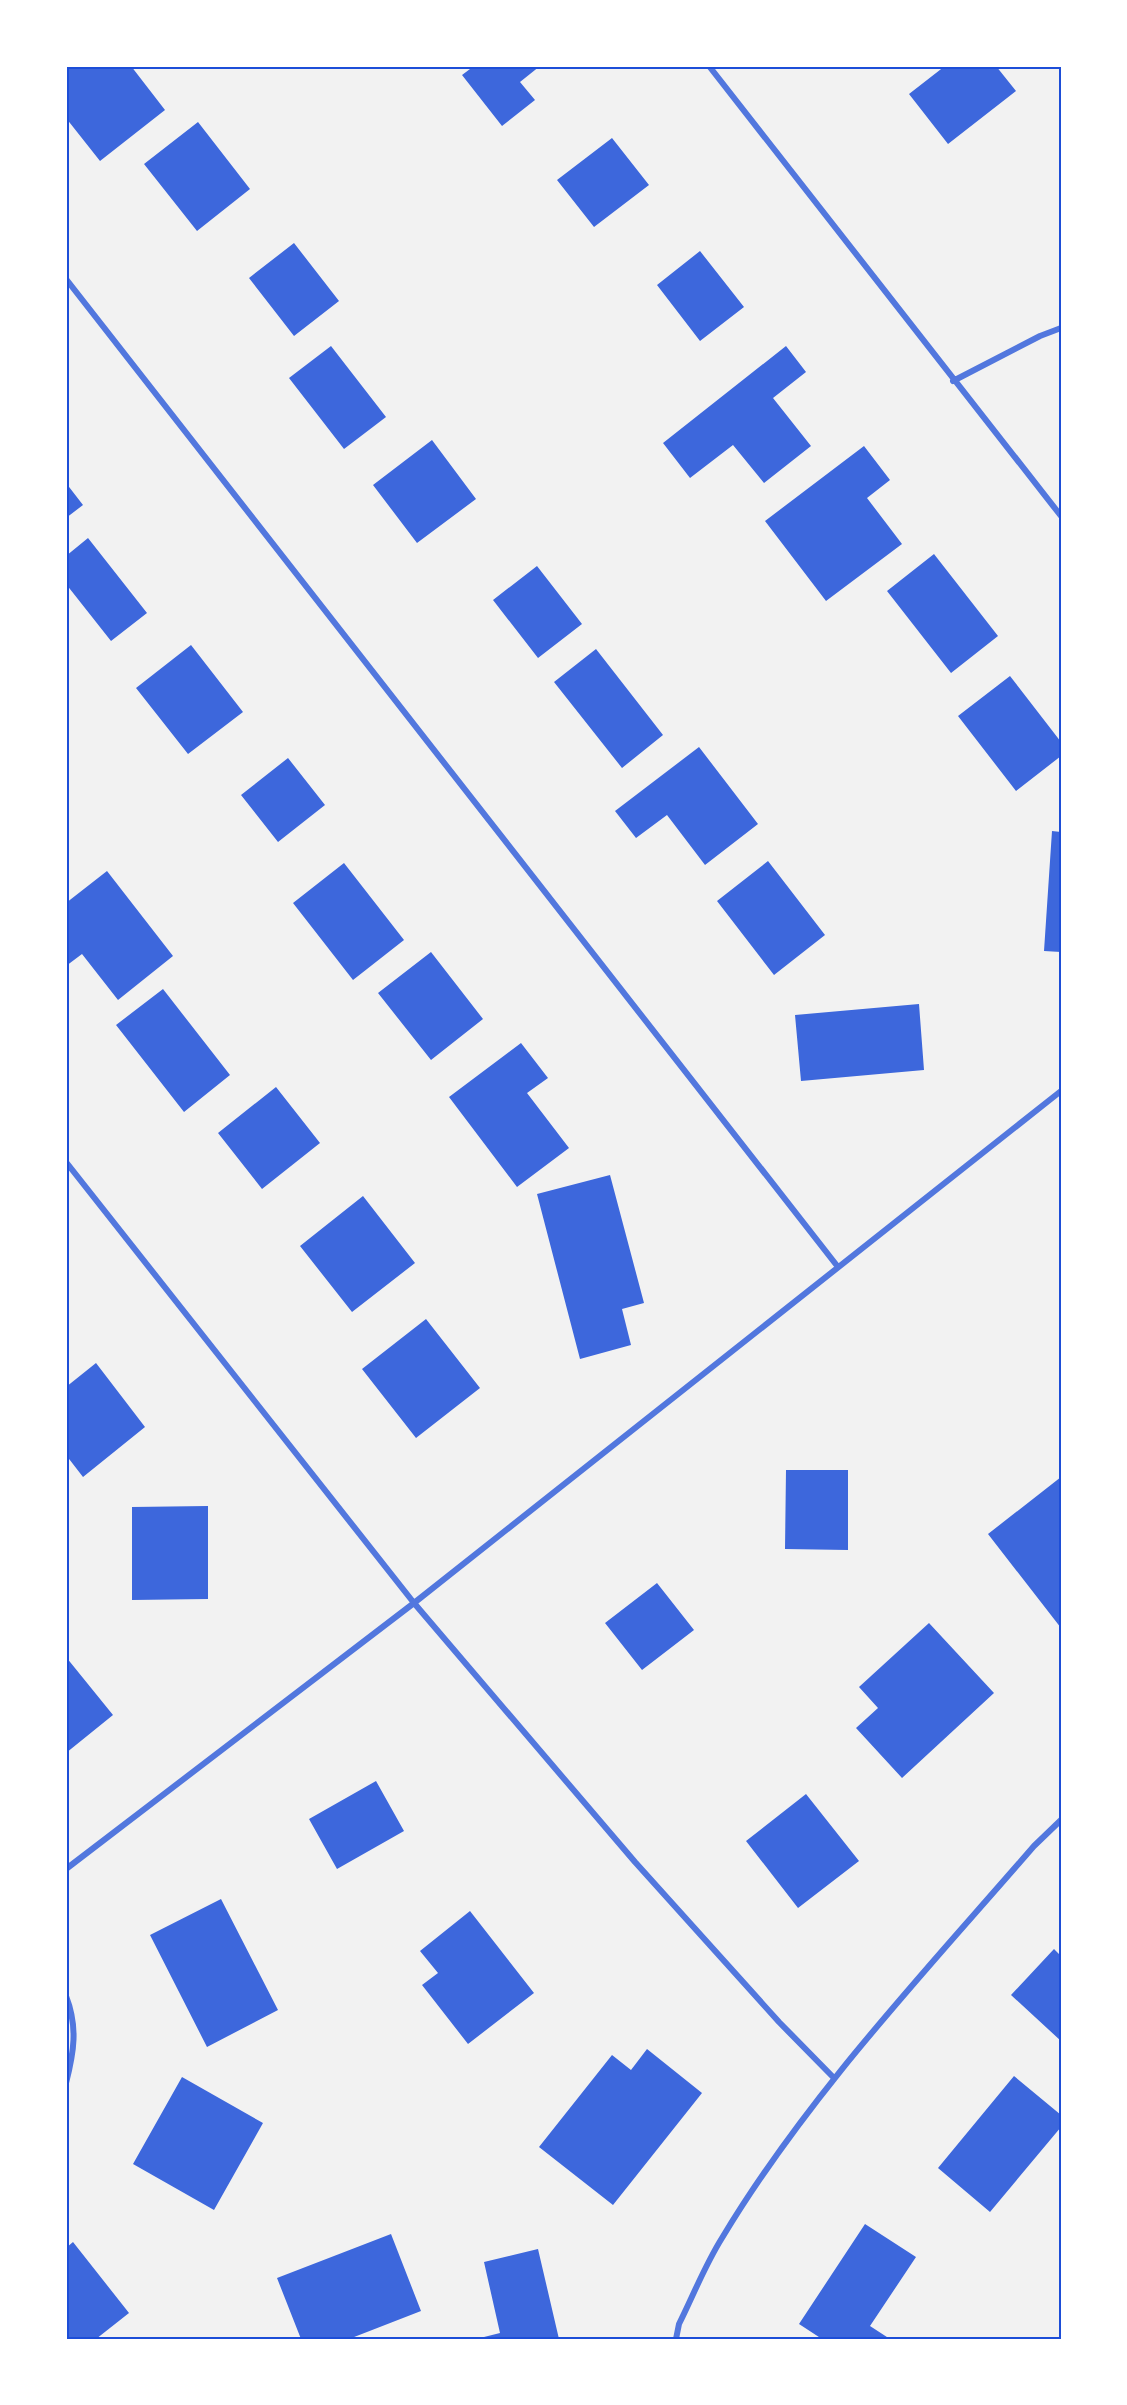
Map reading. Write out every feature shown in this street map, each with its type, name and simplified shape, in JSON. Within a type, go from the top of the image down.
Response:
[{"type":"street","points":[[709,66],[953,381],[1061,516]]},
{"type":"street","points":[[66,279],[838,1267]]},
{"type":"street","points":[[953,381],[1040,336],[1061,328]]},
{"type":"street","points":[[66,1869],[414,1603],[1061,1091]]},
{"type":"street","points":[[66,1162],[414,1603],[635,1862],[778,2022],[834,2078]]},
{"type":"street","points":[[676,2339],[679,2324],[720,2241],[768,2165],[834,2078],[1034,1846],[1061,1820]]},
{"type":"street","points":[[66,1996],[72,2011],[74,2051],[66,2083]]},
{"type":"building","points":[[66,66],[131,66],[165,110],[100,161],[66,118]]},
{"type":"building","points":[[474,66],[540,66],[520,82],[535,100],[502,126],[462,75]]},
{"type":"building","points":[[945,66],[996,66],[1016,91],[948,144],[909,94]]},
{"type":"building","points":[[198,122],[250,189],[197,231],[144,164]]},
{"type":"building","points":[[612,138],[649,185],[594,227],[557,180]]},
{"type":"building","points":[[294,243],[339,301],[294,336],[249,278]]},
{"type":"building","points":[[700,251],[744,307],[700,341],[657,285]]},
{"type":"building","points":[[331,346],[386,417],[344,449],[289,378]]},
{"type":"building","points":[[786,346],[806,372],[773,398],[811,446],[764,483],[733,445],[690,478],[663,443]]},
{"type":"building","points":[[432,440],[476,499],[417,543],[373,485]]},
{"type":"building","points":[[864,446],[890,480],[867,498],[902,544],[826,601],[765,521]]},
{"type":"building","points":[[66,483],[83,505],[66,518]]},
{"type":"building","points":[[88,538],[147,613],[111,641],[66,584],[66,556]]},
{"type":"building","points":[[934,554],[998,636],[951,673],[887,591]]},
{"type":"building","points":[[537,566],[582,624],[538,658],[493,600]]},
{"type":"building","points":[[191,645],[243,712],[188,754],[136,688]]},
{"type":"building","points":[[596,649],[663,735],[622,768],[554,682]]},
{"type":"building","points":[[1010,676],[1061,742],[1061,756],[1016,791],[958,716]]},
{"type":"building","points":[[699,747],[758,824],[705,865],[667,815],[636,838],[615,811]]},
{"type":"building","points":[[288,758],[325,805],[278,842],[241,795]]},
{"type":"building","points":[[1052,831],[1061,832],[1061,952],[1044,951]]},
{"type":"building","points":[[768,861],[825,935],[774,975],[717,901]]},
{"type":"building","points":[[344,863],[404,940],[353,980],[293,903]]},
{"type":"building","points":[[107,871],[173,956],[118,1000],[82,954],[66,966],[66,903]]},
{"type":"building","points":[[431,952],[483,1019],[431,1060],[378,993]]},
{"type":"building","points":[[163,989],[230,1075],[184,1112],[116,1025]]},
{"type":"building","points":[[919,1004],[924,1070],[801,1081],[795,1015]]},
{"type":"building","points":[[521,1043],[548,1078],[527,1093],[569,1148],[517,1187],[449,1097]]},
{"type":"building","points":[[276,1087],[320,1143],[262,1189],[218,1133]]},
{"type":"building","points":[[610,1175],[644,1303],[622,1309],[631,1345],[580,1359],[537,1194]]},
{"type":"building","points":[[363,1196],[415,1263],[352,1312],[300,1246]]},
{"type":"building","points":[[426,1319],[480,1388],[416,1438],[362,1369]]},
{"type":"building","points":[[96,1363],[145,1427],[83,1477],[66,1455],[66,1387]]},
{"type":"building","points":[[786,1470],[848,1470],[848,1550],[785,1549]]},
{"type":"building","points":[[1061,1477],[1061,1628],[988,1534]]},
{"type":"building","points":[[208,1506],[208,1599],[132,1600],[132,1507]]},
{"type":"building","points":[[657,1583],[694,1630],[642,1670],[605,1623]]},
{"type":"building","points":[[929,1623],[994,1693],[902,1778],[856,1728],[878,1708],[859,1687]]},
{"type":"building","points":[[66,1657],[113,1715],[66,1753]]},
{"type":"building","points":[[376,1781],[404,1831],[337,1869],[309,1819]]},
{"type":"building","points":[[806,1794],[859,1861],[798,1908],[746,1841]]},
{"type":"building","points":[[221,1899],[278,2010],[207,2047],[150,1935]]},
{"type":"building","points":[[470,1911],[534,1993],[468,2044],[422,1985],[438,1973],[420,1951]]},
{"type":"building","points":[[1054,1949],[1061,1956],[1061,2041],[1011,1995]]},
{"type":"building","points":[[647,2049],[702,2093],[613,2205],[539,2147],[612,2055],[631,2070]]},
{"type":"building","points":[[1014,2076],[1061,2115],[1061,2127],[990,2212],[938,2168]]},
{"type":"building","points":[[182,2077],[263,2123],[214,2210],[133,2164]]},
{"type":"building","points":[[865,2224],[916,2257],[870,2326],[890,2339],[822,2339],[799,2324]]},
{"type":"building","points":[[391,2234],[421,2311],[349,2339],[301,2339],[277,2278]]},
{"type":"building","points":[[73,2242],[129,2313],[96,2339],[66,2339],[66,2248]]},
{"type":"building","points":[[538,2249],[559,2339],[476,2339],[500,2333],[484,2262]]}]
